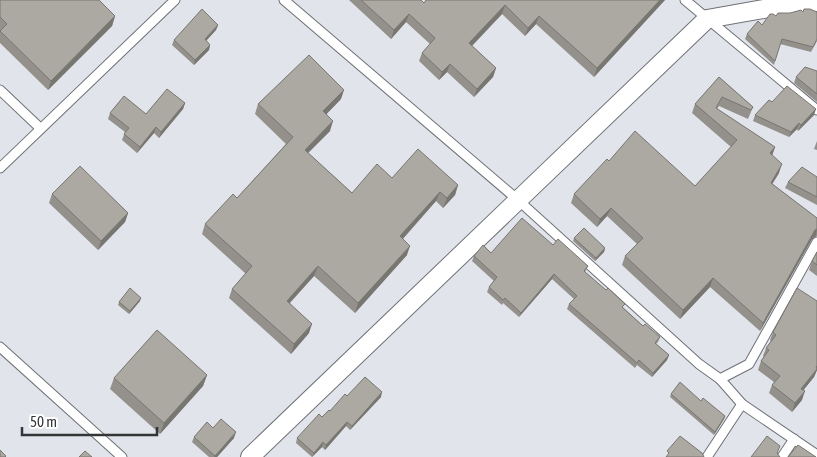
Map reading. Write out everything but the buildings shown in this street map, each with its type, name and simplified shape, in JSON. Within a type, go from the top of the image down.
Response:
[{"type":"street","points":[[250,457],[707,19],[817,2]]},
{"type":"lane","points":[[0,168],[175,0]]},
{"type":"lane","points":[[284,0],[518,200],[699,364],[720,379],[742,404],[817,455]]},
{"type":"lane","points":[[686,0],[817,110]]},
{"type":"lane","points":[[0,90],[40,128]]},
{"type":"lane","points":[[720,379],[749,364],[817,242]]},
{"type":"lane","points":[[0,347],[122,457]]},
{"type":"lane","points":[[707,457],[742,404]]},
{"type":"lane","points":[[782,457],[794,439]]}]
